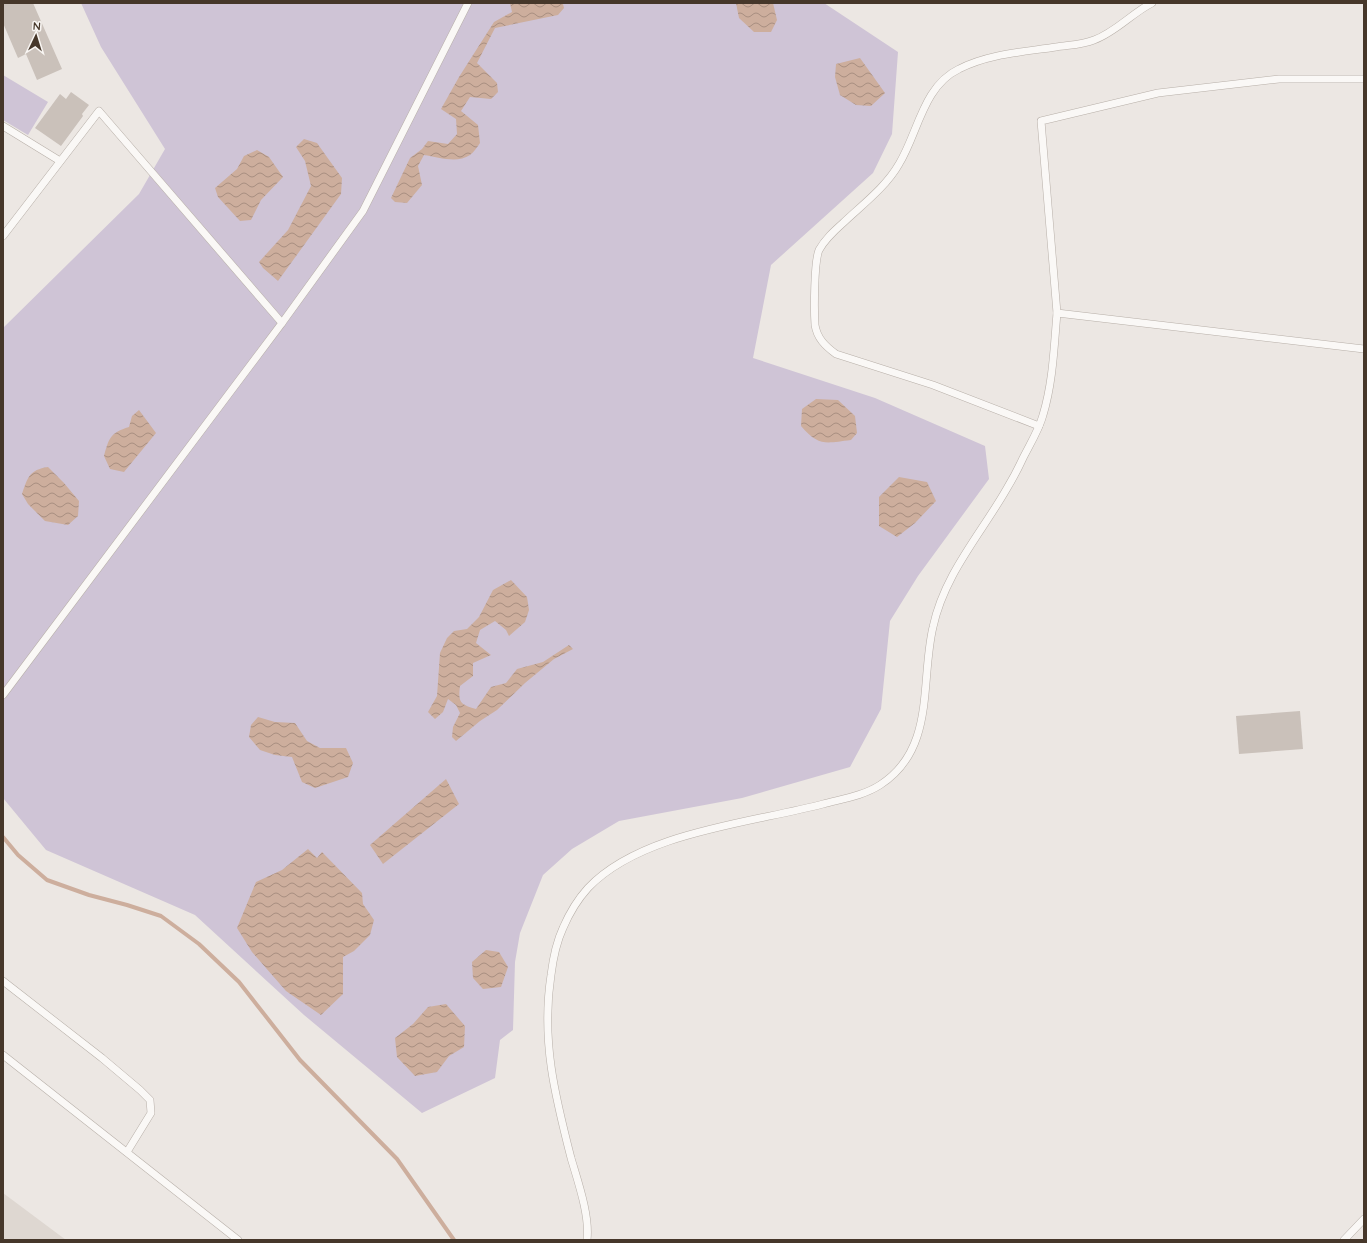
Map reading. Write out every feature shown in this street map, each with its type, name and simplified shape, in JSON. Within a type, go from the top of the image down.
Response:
[{"type":"lane","points":[[3,695],[282,323],[363,211],[468,3]]},
{"type":"lane","points":[[1038,426],[933,385],[836,354],[830,350],[816,333],[817,255],[827,238],[889,179],[903,158],[930,96],[946,77],[958,69],[991,58],[1017,52],[1082,44],[1094,40],[1108,34],[1141,8],[1152,3]]},
{"type":"lane","points":[[587,1240],[588,1230],[581,1194],[553,1086],[548,1033],[548,1000],[555,949],[562,929],[573,909],[588,888],[608,871],[628,858],[680,837],[866,792],[879,786],[904,764],[911,752],[918,734],[926,696],[929,644],[936,610],[951,577],[1007,490],[1043,415],[1050,380],[1058,314],[1041,121],[1158,93],[1279,79],[1364,79]]},
{"type":"lane","points":[[3,236],[99,111],[282,323]]},
{"type":"lane","points":[[3,126],[60,161]]},
{"type":"lane","points":[[1058,314],[1364,349]]},
{"type":"lane","points":[[3,981],[102,1058],[150,1100],[151,1113],[127,1152]]},
{"type":"lane","points":[[3,1055],[238,1240]]},
{"type":"lane","points":[[1344,1240],[1364,1219]]},
{"type":"shaded area","points":[[81,3],[824,3],[898,52],[892,134],[873,173],[771,265],[753,358],[875,398],[985,446],[989,479],[918,576],[890,621],[881,709],[850,767],[742,798],[619,821],[572,849],[543,875],[520,933],[515,962],[513,1030],[500,1040],[495,1078],[422,1113],[304,1015],[195,915],[46,850],[3,798],[3,328],[139,194],[165,149],[101,47]]},
{"type":"shaded area","points":[[3,75],[48,102],[28,135],[3,120]]},
{"type":"shaded area","points":[[3,1193],[66,1240],[3,1240]]},
{"type":"water","points":[[510,3],[561,3],[563,4],[564,8],[558,15],[495,28],[477,63],[497,83],[498,92],[491,99],[470,97],[461,111],[478,125],[480,143],[470,155],[465,158],[447,159],[424,155],[418,166],[422,185],[407,203],[395,202],[391,198],[410,158],[422,149],[428,141],[448,144],[457,134],[456,119],[441,109],[459,77],[494,22],[512,12]]},
{"type":"water","points":[[736,3],[773,3],[777,20],[771,32],[754,32],[739,18]]},
{"type":"water","points":[[860,58],[885,93],[871,106],[856,105],[840,95],[835,77],[836,64]]},
{"type":"water","points":[[304,139],[317,143],[342,178],[341,194],[278,281],[263,268],[259,262],[288,230],[311,186],[305,161],[296,147]]},
{"type":"water","points":[[257,150],[269,157],[283,177],[261,200],[251,220],[240,221],[218,197],[215,188],[237,169],[244,156]]},
{"type":"water","points":[[816,399],[838,400],[855,416],[857,433],[851,440],[823,442],[807,433],[801,426],[802,409]]},
{"type":"water","points":[[139,410],[156,433],[124,472],[110,469],[104,456],[109,440],[114,434],[129,427],[132,416]]},
{"type":"water","points":[[48,467],[79,501],[78,516],[68,525],[45,521],[28,504],[22,494],[30,475],[37,470]]},
{"type":"water","points":[[899,477],[927,482],[936,501],[915,523],[897,537],[879,526],[879,497]]},
{"type":"water","points":[[511,580],[527,597],[529,610],[525,622],[509,636],[506,630],[495,621],[480,630],[476,643],[491,655],[473,663],[473,676],[460,686],[459,696],[461,702],[466,706],[476,709],[491,687],[506,683],[517,669],[543,662],[569,645],[573,649],[554,659],[525,683],[497,710],[480,721],[456,741],[452,737],[453,727],[460,713],[456,705],[448,699],[443,712],[435,719],[428,712],[437,696],[440,653],[447,638],[454,631],[467,629],[479,617],[493,590]]},
{"type":"water","points":[[258,717],[275,722],[295,723],[307,741],[320,748],[346,748],[353,763],[348,777],[315,788],[302,782],[292,757],[275,755],[260,750],[249,737],[251,725]]},
{"type":"water","points":[[446,779],[459,804],[383,864],[370,845]]},
{"type":"water","points":[[308,849],[317,858],[322,852],[362,893],[363,904],[374,920],[370,935],[354,951],[343,957],[343,994],[321,1015],[286,991],[252,952],[237,928],[256,882],[282,870]]},
{"type":"water","points":[[486,950],[499,952],[508,967],[501,987],[483,989],[473,978],[472,962]]},
{"type":"water","points":[[446,1004],[465,1026],[464,1047],[449,1056],[437,1072],[415,1076],[397,1057],[395,1038],[413,1024],[428,1007]]},
{"type":"building","points":[[3,3],[33,3],[62,69],[37,80],[26,54],[18,58],[3,23]]},
{"type":"building","points":[[71,92],[89,105],[82,114],[83,116],[61,146],[35,128],[60,94],[66,99]]},
{"type":"building","points":[[1300,711],[1303,749],[1239,754],[1236,716]]},
{"type":"waterway","points":[[3,837],[18,855],[47,880],[89,895],[161,916],[199,944],[239,982],[300,1060],[397,1159],[454,1240]]}]
